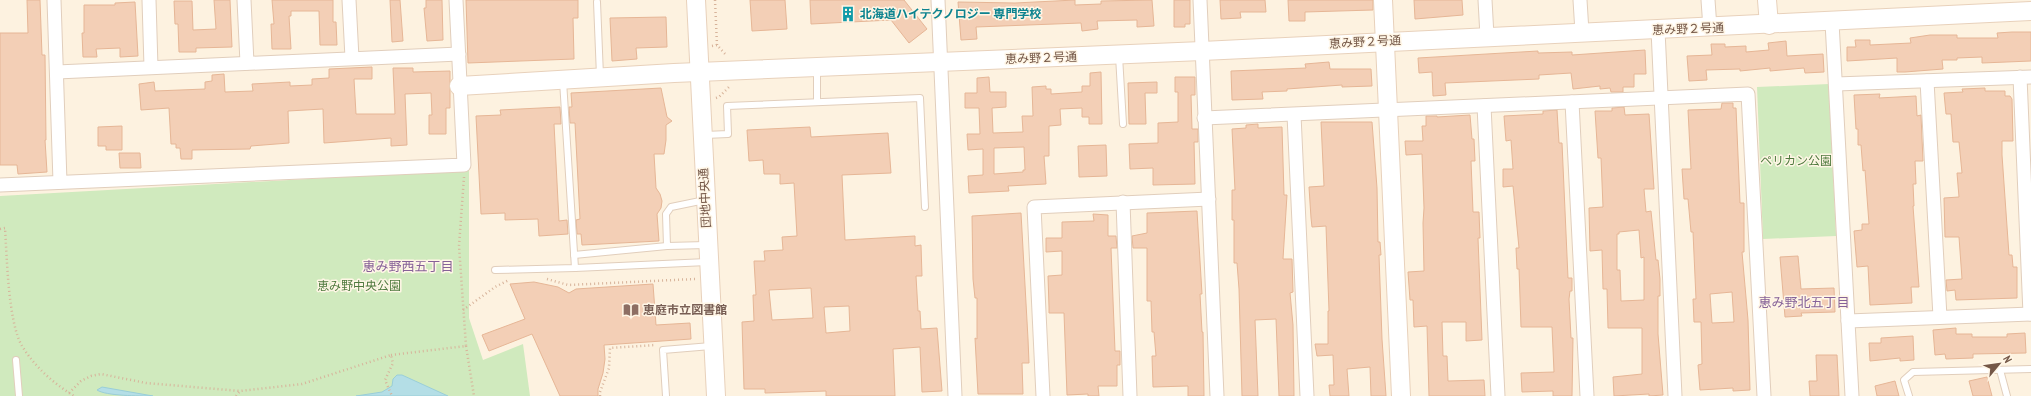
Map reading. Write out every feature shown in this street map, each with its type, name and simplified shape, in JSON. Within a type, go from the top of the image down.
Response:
[{"type":"street","points":[[54,0],[60,182]]},
{"type":"street","points":[[148,0],[151,67]]},
{"type":"street","points":[[244,0],[247,63]]},
{"type":"street","points":[[349,0],[352,58]]},
{"type":"street","points":[[0,185],[464,165],[456,0]]},
{"type":"street","name":"団地中央通","points":[[696,0],[698,73],[716,396]]},
{"type":"street","points":[[938,0],[955,396]]},
{"type":"street","points":[[1200,0],[1217,396]]},
{"type":"street","points":[[1383,0],[1401,396]]},
{"type":"street","points":[[1485,0],[1487,36]]},
{"type":"street","points":[[1580,0],[1582,32]]},
{"type":"street","points":[[1708,0],[1710,28]]},
{"type":"street","points":[[1767,0],[1768,25]]},
{"type":"street","name":"恵み野２号通","points":[[459,86],[600,77],[1202,51],[1487,36],[1710,28],[2031,11]]},
{"type":"street","points":[[1832,22],[1852,396]]},
{"type":"street","points":[[1658,30],[1675,396]]},
{"type":"street","points":[[57,72],[459,54]]},
{"type":"street","points":[[1836,84],[2025,77],[2030,314],[1848,321]]},
{"type":"street","points":[[1927,81],[1940,317]]},
{"type":"street","points":[[1204,118],[1572,102],[1661,96],[1748,94],[1764,396]]},
{"type":"street","points":[[1572,102],[1587,396]]},
{"type":"street","points":[[1484,106],[1498,396]]},
{"type":"street","points":[[1294,115],[1307,396]]},
{"type":"street","points":[[1043,396],[1034,207],[1209,199]]},
{"type":"street","points":[[1123,202],[1130,396]]},
{"type":"lane","points":[[597,2],[600,77]]},
{"type":"lane","points":[[1119,54],[1123,124]]},
{"type":"lane","points":[[816,68],[817,102]]},
{"type":"lane","points":[[563,79],[575,268]]},
{"type":"lane","points":[[702,135],[728,134],[727,106],[920,98],[924,207]]},
{"type":"lane","points":[[668,246],[666,214],[671,207],[705,200]]},
{"type":"lane","points":[[574,255],[668,246],[708,253]]},
{"type":"lane","points":[[495,270],[575,268],[708,253]]},
{"type":"lane","points":[[666,396],[663,350],[713,346]]},
{"type":"lane","points":[[16,360],[19,396]]},
{"type":"lane","points":[[1909,396],[1904,380],[1914,372],[2031,369]]},
{"type":"lane","points":[[2000,370],[2007,396]]},
{"type":"path","points":[[715,0],[717,45]]},
{"type":"path","points":[[464,165],[459,246],[466,346],[474,396]]},
{"type":"path","points":[[0,229],[5,228],[13,315],[22,345],[50,380],[74,396]]},
{"type":"path","points":[[543,278],[568,285],[696,280]]},
{"type":"path","points":[[463,310],[495,287],[514,279]]},
{"type":"path","points":[[600,396],[600,392],[609,368],[610,348],[662,344]]},
{"type":"path","points":[[69,393],[81,380],[101,374],[146,383],[240,391],[302,384],[391,355],[466,346]]},
{"type":"path","points":[[391,355],[393,363],[385,380],[392,396]]},
{"type":"path","points":[[236,396],[240,391]]},
{"type":"green space","name":"ペリカン公園","points":[[1829,84],[1836,236],[1763,239],[1757,87]]},
{"type":"green space","name":"恵み野中央公園","points":[[469,170],[469,318],[483,360],[523,344],[530,396],[0,396],[0,196]]},
{"type":"water","points":[[397,375],[402,375],[448,396],[356,396],[382,392],[392,386],[393,379]]},
{"type":"water","points":[[102,387],[153,396],[115,395],[97,390]]},
{"type":"building","points":[[27,0],[40,0],[42,55],[45,55],[45,140],[47,172],[18,174],[17,165],[0,165],[0,33],[28,33]]},
{"type":"building","points":[[214,0],[230,0],[232,47],[196,48],[196,52],[179,52],[178,24],[175,24],[174,1],[192,1],[193,30],[216,29]]},
{"type":"building","points":[[272,0],[333,0],[333,22],[336,22],[337,45],[320,45],[319,11],[291,11],[291,16],[289,16],[291,49],[272,49],[271,24],[274,24]]},
{"type":"building","points":[[390,0],[400,0],[403,41],[392,42]]},
{"type":"building","points":[[426,0],[442,0],[443,40],[427,41],[424,8],[426,8]]},
{"type":"building","points":[[466,0],[578,0],[578,18],[573,18],[574,59],[468,63]]},
{"type":"building","points":[[750,0],[785,0],[787,29],[752,31]]},
{"type":"building","points":[[810,0],[904,0],[927,29],[909,43],[891,20],[811,24]]},
{"type":"building","points":[[1075,0],[1075,5],[1101,4],[1101,1],[1152,0],[1154,26],[1137,27],[1137,20],[1097,21],[1098,29],[1082,31],[1081,23],[976,27],[977,39],[961,40],[958,2],[1015,3]]},
{"type":"building","points":[[1174,0],[1190,0],[1190,24],[1185,24],[1185,27],[1174,27]]},
{"type":"building","points":[[1220,0],[1265,0],[1266,12],[1240,12],[1241,18],[1221,19]]},
{"type":"building","points":[[1288,0],[1373,0],[1373,10],[1305,12],[1305,21],[1289,21]]},
{"type":"building","points":[[1414,0],[1462,0],[1463,15],[1415,19]]},
{"type":"building","points":[[135,2],[138,56],[120,57],[120,48],[96,49],[97,57],[83,57],[82,33],[84,33],[84,5],[115,5],[115,3]]},
{"type":"building","points":[[666,17],[667,47],[636,48],[637,59],[612,61],[610,18]]},
{"type":"building","points":[[2031,32],[2031,61],[1982,63],[1982,57],[1957,58],[1957,60],[1942,60],[1943,69],[1897,72],[1897,58],[1847,61],[1847,47],[1856,47],[1855,40],[1870,40],[1870,45],[1911,43],[1910,38],[1930,35],[1957,35],[1957,38],[1998,38],[1997,33]]},
{"type":"building","points":[[1786,41],[1787,56],[1823,54],[1824,72],[1805,73],[1804,68],[1770,71],[1770,68],[1740,71],[1740,69],[1706,70],[1707,80],[1689,81],[1687,56],[1712,55],[1711,44],[1725,44],[1725,47],[1746,46],[1746,52],[1769,50],[1768,43]]},
{"type":"building","points":[[1645,50],[1646,74],[1634,74],[1634,87],[1623,87],[1623,92],[1611,92],[1610,88],[1600,89],[1600,86],[1573,89],[1571,73],[1539,75],[1539,79],[1445,83],[1446,95],[1433,96],[1432,72],[1419,73],[1418,58],[1538,51],[1538,53],[1572,52],[1572,55]]},
{"type":"building","points":[[1329,62],[1330,69],[1371,69],[1372,86],[1342,87],[1342,85],[1287,89],[1287,91],[1262,92],[1263,99],[1232,100],[1231,71],[1306,68],[1305,64]]},
{"type":"building","points":[[372,67],[372,79],[354,79],[356,114],[395,114],[393,68],[413,68],[413,72],[450,71],[450,108],[446,108],[446,134],[429,134],[429,115],[432,115],[431,93],[405,94],[407,145],[391,146],[391,138],[324,143],[323,109],[288,111],[289,143],[251,146],[250,149],[192,150],[192,159],[181,159],[180,148],[176,148],[176,144],[171,144],[169,108],[141,110],[139,84],[154,82],[155,91],[205,89],[205,82],[212,81],[212,75],[224,74],[225,92],[253,91],[252,84],[290,82],[290,86],[312,85],[312,79],[329,78],[329,69]]},
{"type":"building","points":[[1101,72],[1102,124],[1089,124],[1089,117],[1082,117],[1082,108],[1060,109],[1061,125],[1049,126],[1049,156],[1044,156],[1046,184],[1008,186],[1009,191],[969,193],[968,176],[983,175],[983,149],[968,150],[967,134],[980,134],[979,108],[965,108],[965,93],[977,93],[977,78],[989,77],[990,92],[1006,92],[1006,107],[992,108],[993,133],[1023,132],[1022,116],[1033,116],[1032,87],[1046,86],[1046,89],[1051,89],[1051,94],[1082,92],[1082,86],[1090,86],[1090,73]],"holes":[[[1024,147],[1025,170],[1023,170],[1023,172],[994,174],[994,148]]]},
{"type":"building","points":[[1175,77],[1195,77],[1195,95],[1191,95],[1192,129],[1198,129],[1198,142],[1194,142],[1195,184],[1153,185],[1153,168],[1130,169],[1129,144],[1158,143],[1158,123],[1178,122],[1178,92],[1175,92]]},
{"type":"building","points":[[1157,82],[1157,93],[1145,93],[1146,124],[1129,124],[1128,83]]},
{"type":"building","points":[[661,88],[667,117],[672,121],[666,125],[664,154],[654,154],[656,188],[662,201],[661,208],[657,214],[659,241],[582,245],[581,234],[577,234],[576,220],[580,219],[575,123],[570,123],[569,107],[572,107],[571,93]]},
{"type":"building","points":[[1985,88],[1985,91],[2005,91],[2005,96],[2010,96],[2012,99],[2013,141],[2002,141],[2002,155],[2009,255],[2012,255],[2013,267],[2017,267],[2017,298],[1956,300],[1955,290],[1947,291],[1946,280],[1962,279],[1959,237],[1945,237],[1944,198],[1959,197],[1957,173],[1962,173],[1959,142],[1953,142],[1951,114],[1946,114],[1944,93],[1963,92],[1962,89]]},
{"type":"building","points":[[1880,94],[1879,98],[1916,96],[1917,116],[1921,115],[1923,161],[1915,161],[1916,184],[1913,184],[1913,206],[1919,287],[1911,287],[1912,303],[1870,305],[1868,266],[1857,267],[1854,231],[1862,230],[1862,224],[1869,224],[1865,170],[1863,171],[1861,145],[1858,145],[1858,129],[1856,129],[1854,95]]},
{"type":"building","points":[[1722,103],[1733,103],[1733,108],[1736,108],[1740,203],[1744,203],[1744,252],[1742,252],[1748,320],[1750,390],[1733,391],[1733,388],[1700,390],[1698,365],[1702,364],[1701,322],[1694,322],[1693,299],[1696,299],[1693,232],[1691,232],[1688,199],[1684,199],[1682,169],[1691,169],[1688,110],[1721,109]],"holes":[[[1732,292],[1734,322],[1712,323],[1710,294]]]},
{"type":"building","points":[[560,107],[561,124],[554,124],[559,221],[567,220],[568,234],[539,236],[538,219],[505,220],[505,213],[481,214],[476,116],[501,115],[500,110]]},
{"type":"building","points":[[1624,107],[1625,115],[1649,114],[1654,189],[1644,189],[1646,212],[1651,211],[1656,260],[1658,260],[1660,279],[1660,296],[1658,296],[1658,334],[1663,395],[1649,396],[1649,394],[1614,396],[1613,377],[1642,374],[1642,328],[1608,328],[1607,289],[1603,289],[1602,250],[1590,251],[1589,208],[1603,207],[1601,158],[1598,158],[1595,111],[1612,111],[1612,108]],"holes":[[[1639,230],[1641,258],[1644,257],[1644,300],[1621,301],[1620,270],[1617,270],[1617,234],[1619,234],[1619,232]]]},
{"type":"building","points":[[1557,110],[1559,143],[1562,143],[1568,278],[1572,278],[1572,291],[1570,291],[1569,299],[1571,338],[1573,338],[1572,396],[1553,396],[1553,391],[1522,392],[1521,373],[1554,372],[1552,327],[1521,327],[1519,269],[1517,269],[1516,248],[1519,248],[1513,186],[1503,187],[1503,169],[1513,169],[1511,140],[1506,141],[1504,116],[1543,114],[1543,111]]},
{"type":"building","points":[[1470,115],[1472,139],[1474,139],[1475,161],[1471,161],[1473,212],[1479,212],[1480,238],[1478,238],[1482,340],[1466,341],[1466,322],[1442,322],[1443,356],[1447,356],[1448,381],[1484,380],[1485,396],[1429,396],[1427,326],[1414,327],[1413,300],[1410,300],[1408,272],[1424,271],[1422,154],[1406,155],[1405,141],[1423,141],[1422,126],[1426,126],[1426,116],[1437,117]]},
{"type":"building","points":[[1321,122],[1372,122],[1377,188],[1378,242],[1380,242],[1381,255],[1379,255],[1386,396],[1371,396],[1370,367],[1347,369],[1349,396],[1330,396],[1329,385],[1334,385],[1333,355],[1317,356],[1315,344],[1328,344],[1329,311],[1326,226],[1312,227],[1309,187],[1324,186]]},
{"type":"building","points":[[1258,124],[1258,128],[1282,127],[1284,195],[1287,195],[1283,259],[1292,259],[1293,292],[1290,293],[1293,325],[1294,396],[1279,396],[1276,319],[1255,320],[1258,396],[1242,396],[1239,289],[1237,263],[1234,263],[1234,220],[1232,220],[1232,190],[1235,190],[1232,129],[1246,128],[1246,125]]},
{"type":"building","points":[[122,126],[122,150],[106,150],[106,146],[98,146],[98,127]]},
{"type":"building","points":[[810,127],[811,137],[888,133],[891,173],[842,175],[845,240],[915,236],[915,246],[921,245],[922,276],[916,276],[918,311],[920,311],[921,329],[937,328],[942,391],[922,392],[920,347],[893,349],[895,396],[826,396],[826,391],[765,393],[765,389],[744,389],[742,322],[754,321],[753,295],[756,295],[754,261],[765,261],[764,251],[783,250],[782,237],[797,236],[794,183],[780,184],[780,174],[764,174],[763,160],[749,161],[747,130]],"holes":[[[811,288],[813,318],[772,320],[769,290]],[[849,306],[850,331],[826,333],[824,307]]]},
{"type":"building","points":[[1106,145],[1107,176],[1079,177],[1078,146]]},
{"type":"building","points":[[119,153],[140,153],[141,168],[120,168]]},
{"type":"building","points":[[1197,211],[1202,294],[1200,294],[1203,332],[1204,396],[1188,396],[1188,386],[1153,387],[1152,356],[1156,356],[1154,332],[1152,332],[1151,301],[1147,301],[1147,248],[1133,248],[1132,236],[1147,233],[1147,213]]},
{"type":"building","points":[[1021,213],[1029,363],[1022,363],[1023,394],[978,394],[975,338],[977,339],[977,298],[975,298],[973,279],[972,216]]},
{"type":"building","points":[[1093,214],[1108,215],[1108,236],[1116,236],[1117,248],[1111,248],[1115,351],[1120,351],[1120,365],[1117,365],[1117,386],[1098,386],[1099,396],[1088,396],[1088,394],[1067,395],[1064,313],[1049,313],[1048,276],[1062,275],[1062,251],[1046,252],[1046,238],[1062,238],[1062,222],[1094,221]]},
{"type":"building","points":[[1798,256],[1801,289],[1834,288],[1835,312],[1801,313],[1802,316],[1785,317],[1780,257]]},
{"type":"building","points":[[534,282],[558,287],[569,293],[576,289],[653,284],[656,325],[690,323],[691,339],[604,345],[605,359],[603,373],[598,389],[598,396],[560,396],[532,334],[489,351],[482,335],[525,319],[510,284]]},
{"type":"building","points":[[1956,328],[1956,334],[1972,334],[1972,337],[2007,337],[2007,334],[2025,333],[2026,353],[1973,354],[1973,358],[1946,359],[1945,354],[1935,355],[1933,330]]},
{"type":"building","points":[[1913,336],[1914,360],[1900,361],[1900,358],[1870,361],[1869,343],[1881,343],[1881,338]]},
{"type":"building","points":[[1816,355],[1837,355],[1839,396],[1810,396],[1809,381],[1817,381]]},
{"type":"building","points":[[1987,377],[1992,396],[1973,396],[1969,381]]},
{"type":"building","points":[[1895,381],[1899,396],[1877,396],[1875,386]]},
{"type":"place","name":"北海道ハイテクノロジー 専門学校","points":[[848,14]]},
{"type":"place","name":"恵庭市立図書館","points":[[631,310]]},
{"type":"district","name":"恵み野西五丁目","points":[[408,266]]},
{"type":"district","name":"恵み野北五丁目","points":[[1804,302]]}]
